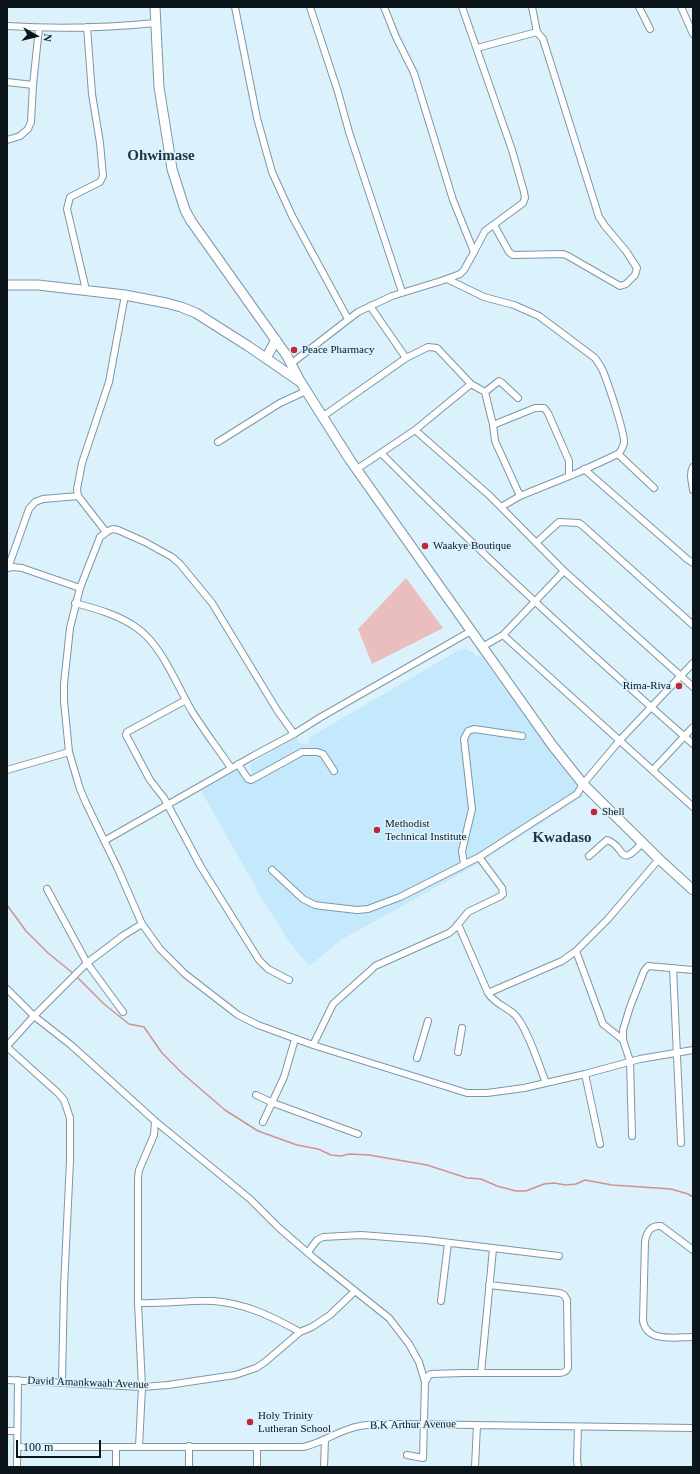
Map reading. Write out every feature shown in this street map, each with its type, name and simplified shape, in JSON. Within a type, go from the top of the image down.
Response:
[{"type":"street","points":[[155,7],[159,87],[172,169],[185,210],[191,221],[276,340],[292,364],[306,391],[357,469],[552,745],[583,784],[659,859],[693,890]]},
{"type":"street","points":[[235,7],[257,118],[272,172],[292,216],[348,319]]},
{"type":"street","points":[[310,7],[338,92],[349,132],[402,292]]},
{"type":"street","points":[[384,7],[414,73],[453,200],[474,252]]},
{"type":"street","points":[[292,364],[358,312],[402,292],[447,279],[462,272],[483,233],[523,203],[525,198],[524,192],[512,150],[462,7]]},
{"type":"street","points":[[494,225],[510,252],[513,254],[563,254],[620,286],[626,284],[635,275],[636,265],[601,220],[543,39],[537,32],[532,7]]},
{"type":"street","points":[[639,7],[650,29]]},
{"type":"street","points":[[681,7],[693,34]]},
{"type":"street","points":[[7,26],[39,28],[156,23]]},
{"type":"street","points":[[86,290],[67,208],[70,197],[100,182],[103,176],[100,143],[92,94],[87,27]]},
{"type":"street","points":[[7,140],[20,136],[28,129],[31,122],[39,28]]},
{"type":"street","points":[[476,48],[537,32]]},
{"type":"street","points":[[7,82],[33,85]]},
{"type":"street","points":[[447,279],[484,297],[514,305],[536,315],[595,358],[601,367],[610,389],[622,430],[624,442],[622,449],[618,454],[520,496],[501,506]]},
{"type":"street","points":[[7,285],[38,285],[86,290],[125,295],[166,303],[196,313],[300,381]]},
{"type":"street","points":[[106,532],[78,496],[77,489],[82,463],[108,382],[125,295]]},
{"type":"street","points":[[370,306],[406,358]]},
{"type":"street","points":[[266,358],[276,340]]},
{"type":"street","points":[[322,416],[406,358],[428,347],[438,348],[471,384],[485,392],[497,446],[520,496]]},
{"type":"street","points":[[485,392],[499,381],[502,382],[518,398]]},
{"type":"street","points":[[357,469],[415,430],[471,384]]},
{"type":"street","points":[[218,442],[280,403],[306,391]]},
{"type":"street","points":[[493,425],[535,408],[544,408],[548,413],[569,461],[569,476]]},
{"type":"street","points":[[415,430],[501,506],[564,571],[693,687]]},
{"type":"street","points":[[381,453],[442,514],[535,602],[693,744]]},
{"type":"street","points":[[618,454],[654,488]]},
{"type":"street","points":[[693,467],[691,480],[693,490]]},
{"type":"street","points":[[584,469],[693,563]]},
{"type":"street","points":[[78,496],[43,499],[35,502],[29,509],[8,568],[22,568],[80,588]]},
{"type":"street","points":[[536,543],[559,522],[563,521],[583,526],[693,625]]},
{"type":"street","points":[[294,734],[277,710],[212,603],[180,564],[172,557],[152,545],[118,530],[113,529],[100,537],[75,602],[70,628],[64,684],[64,701],[69,752],[80,789],[142,924],[160,949],[185,974],[228,1009],[248,1020],[295,1039],[467,1093],[487,1093],[546,1083],[630,1061],[678,1051],[693,1050]]},
{"type":"street","points":[[482,647],[503,635],[564,571]]},
{"type":"street","points":[[75,602],[118,617],[138,629],[148,638],[161,656],[193,714],[231,768]]},
{"type":"street","points":[[104,841],[238,764],[294,734],[471,631]]},
{"type":"street","points":[[503,635],[693,807]]},
{"type":"street","points":[[272,870],[303,899],[322,906],[364,910],[400,897],[479,857],[578,794],[583,784],[620,740],[693,663]]},
{"type":"street","points":[[186,700],[126,734],[150,780],[164,798],[201,867],[259,960],[268,970],[289,980]]},
{"type":"street","points":[[653,770],[693,727]]},
{"type":"street","points":[[464,864],[462,848],[472,809],[464,739],[468,731],[474,729],[522,736]]},
{"type":"street","points":[[7,770],[69,752]]},
{"type":"street","points":[[238,764],[248,779],[251,780],[302,752],[317,752],[323,754],[334,771]]},
{"type":"street","points":[[588,856],[607,840],[611,841],[623,855],[628,856],[632,854],[642,842]]},
{"type":"street","points":[[313,1045],[333,1004],[375,966],[449,933],[468,912],[503,894],[502,888],[479,857]]},
{"type":"street","points":[[488,993],[562,961],[576,951],[608,919],[659,859]]},
{"type":"street","points":[[47,889],[87,963],[123,1012]]},
{"type":"street","points":[[62,1382],[64,1287],[70,1182],[70,1118],[64,1100],[58,1093],[7,1047],[34,1016],[87,963],[118,939],[142,924]]},
{"type":"street","points":[[458,924],[488,993],[495,1002],[515,1015],[527,1035],[546,1083]]},
{"type":"street","points":[[576,951],[603,1024],[623,1040]]},
{"type":"street","points":[[632,1136],[630,1061],[623,1040],[624,1024],[645,968],[650,966],[693,970]]},
{"type":"street","points":[[673,968],[681,1142]]},
{"type":"street","points":[[7,989],[34,1016],[71,1045],[155,1121],[250,1199],[308,1252],[389,1318],[398,1328],[419,1362],[425,1382],[423,1458],[407,1455]]},
{"type":"street","points":[[417,1058],[428,1021]]},
{"type":"street","points":[[458,1052],[462,1028]]},
{"type":"street","points":[[262,1122],[273,1103],[285,1073],[295,1039]]},
{"type":"street","points":[[585,1074],[600,1144]]},
{"type":"street","points":[[256,1095],[273,1103],[358,1134]]},
{"type":"street","points":[[139,1447],[142,1387],[138,1303],[138,1178],[139,1170],[154,1135],[155,1121]]},
{"type":"street","points":[[693,1250],[661,1226],[653,1226],[647,1232],[645,1241],[642,1321],[644,1328],[648,1332],[659,1337],[693,1337]]},
{"type":"street","points":[[308,1252],[317,1240],[323,1237],[368,1235],[559,1256]]},
{"type":"street","points":[[441,1301],[448,1243]]},
{"type":"street","points":[[481,1373],[493,1249]]},
{"type":"street","points":[[425,1382],[429,1375],[432,1374],[559,1374],[565,1372],[568,1368],[567,1300],[564,1295],[560,1293],[489,1285]]},
{"type":"street","name":"David Amankwaah Avenue","points":[[7,1380],[142,1387],[226,1377],[245,1372],[265,1362],[300,1332],[312,1327],[330,1315],[355,1291]]},
{"type":"street","points":[[138,1303],[213,1302],[239,1305],[270,1315],[300,1332]]},
{"type":"street","points":[[17,1467],[16,1431],[18,1380]]},
{"type":"street","name":"B.K Arthur Avenue","points":[[17,1447],[303,1446],[311,1445],[349,1429],[363,1426],[424,1423],[693,1428]]},
{"type":"street","points":[[475,1467],[477,1425]]},
{"type":"street","points":[[578,1427],[578,1467]]},
{"type":"street","points":[[7,1431],[16,1431]]},
{"type":"street","points":[[324,1467],[325,1439]]},
{"type":"street","points":[[189,1446],[189,1467]]},
{"type":"street","points":[[116,1447],[116,1467]]},
{"type":"street","points":[[257,1447],[257,1467]]},
{"type":"shaded area","points":[[406,578],[443,628],[372,664],[358,629]]},
{"type":"shaded area","name":"Methodist Technical Institute","points":[[466,649],[476,656],[480,655],[584,796],[476,865],[341,940],[309,966],[290,943],[264,902],[201,791],[239,769],[247,776],[251,773],[250,764],[296,737],[300,743],[305,745],[309,743],[310,737],[459,650]]},
{"type":"waterway","points":[[7,905],[26,931],[48,953],[74,974]]},
{"type":"waterway","points":[[77,977],[104,1004],[129,1024],[144,1027],[162,1053],[182,1073],[225,1110],[258,1131],[297,1145],[318,1149],[331,1155],[369,1155],[427,1165],[467,1178],[481,1179],[497,1186],[516,1191],[526,1191],[544,1184],[576,1184],[585,1180],[612,1185],[671,1189],[693,1197]]},
{"type":"place","name":"Peace Pharmacy","points":[[294,350]]},
{"type":"place","name":"Waakye Boutique","points":[[425,546]]},
{"type":"place","name":"Rima-Riva","points":[[679,686]]},
{"type":"place","name":"Shell","points":[[594,812]]},
{"type":"place","name":"Methodist Technical Institute","points":[[377,830]]},
{"type":"place","name":"Holy Trinity Lutheran School","points":[[250,1422]]},
{"type":"district","name":"Ohwimase","points":[[161,156]]},
{"type":"district","name":"Kwadaso","points":[[562,838]]}]
